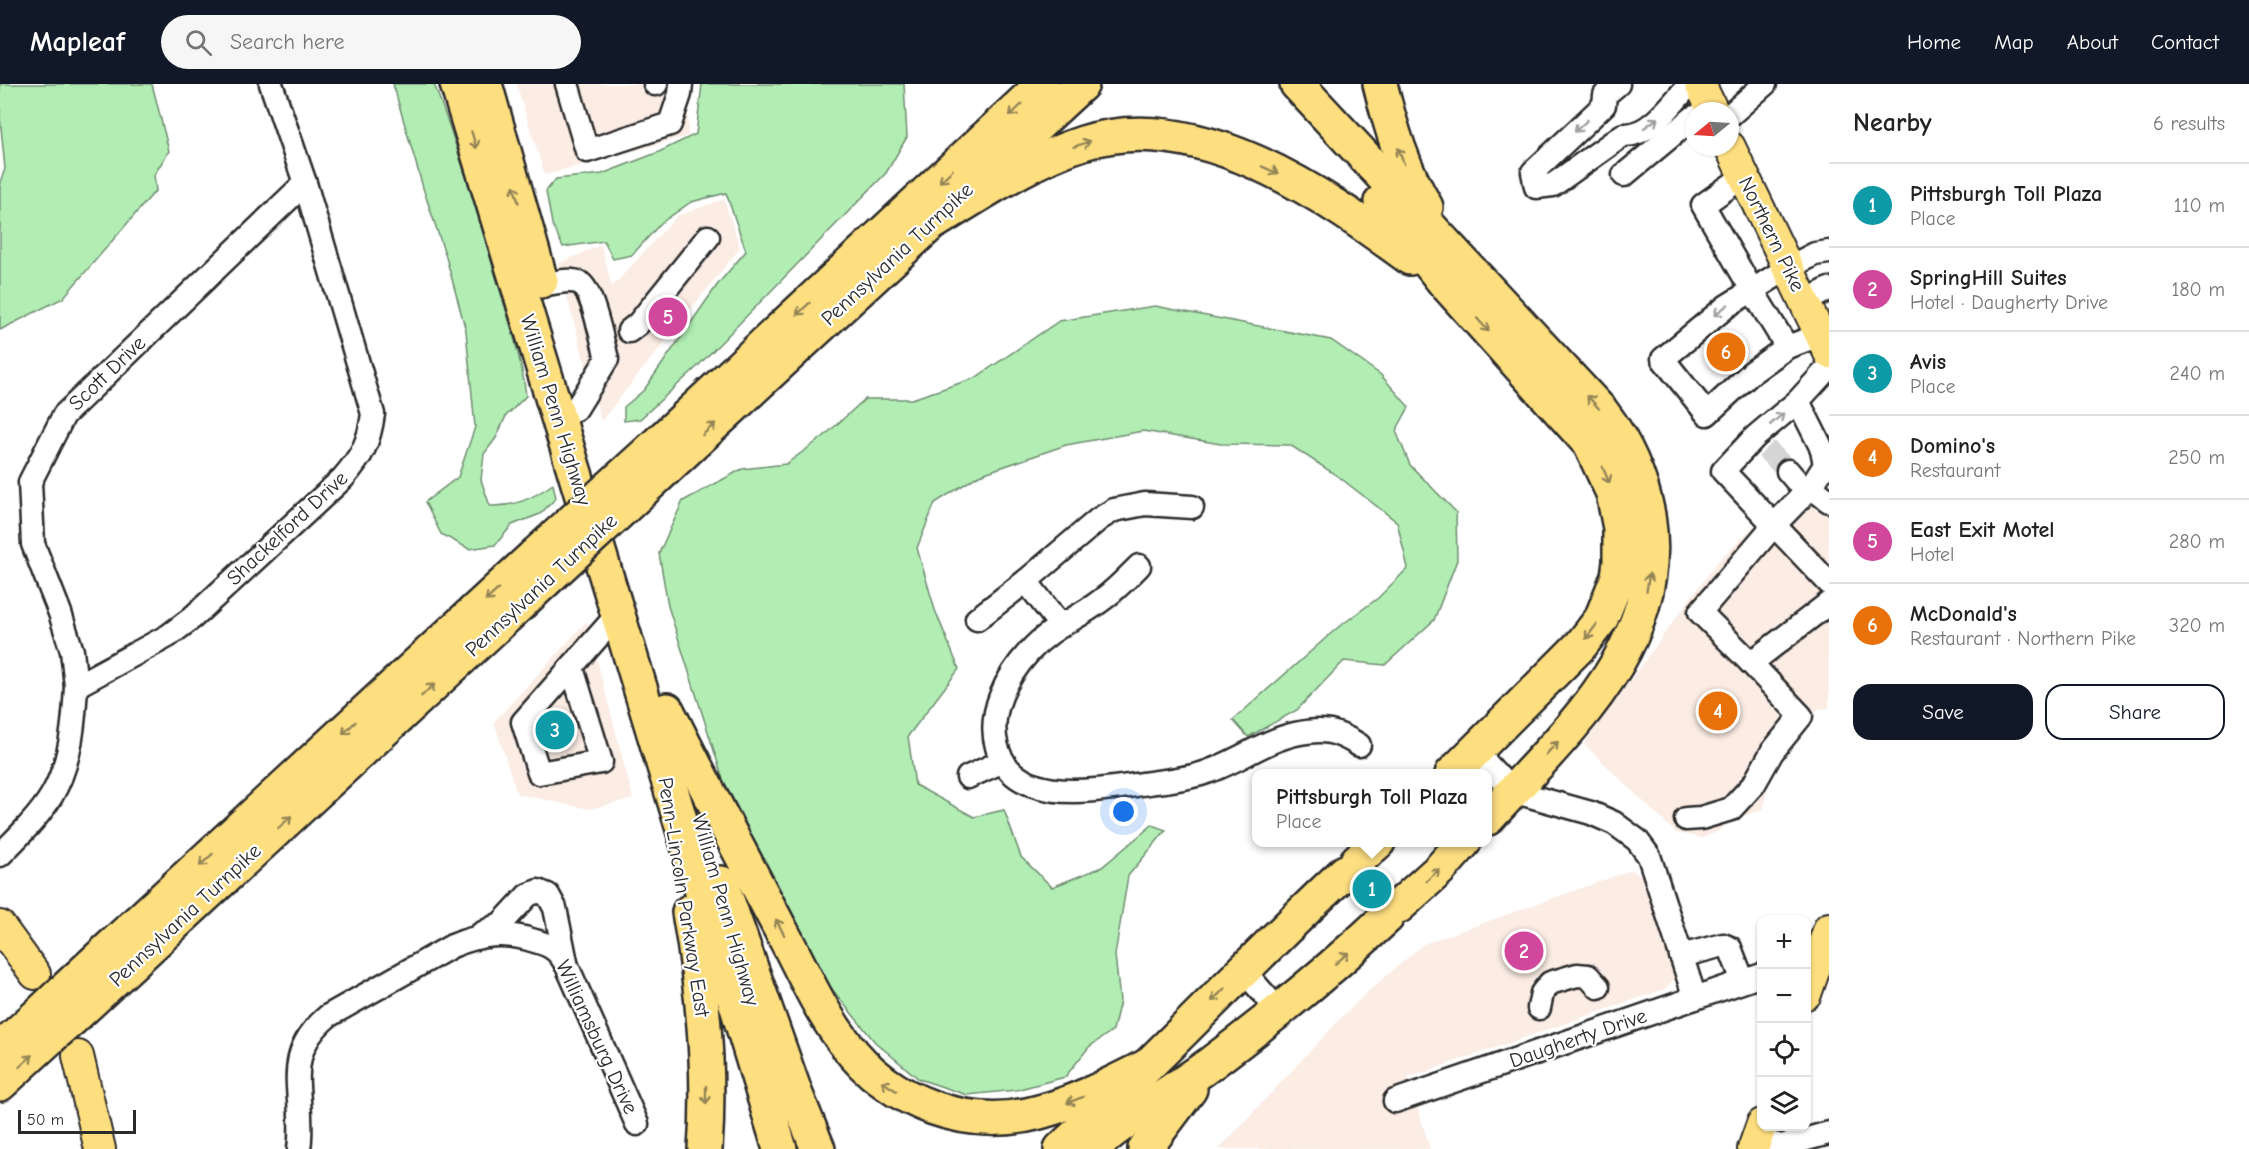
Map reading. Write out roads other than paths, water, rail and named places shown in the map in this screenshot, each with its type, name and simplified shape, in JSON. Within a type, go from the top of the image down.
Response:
[{"type":"highway","name":"William Penn Highway","points":[[458,84],[780,1149]]},
{"type":"highway","name":"William Penn Highway","points":[[485,84],[576,409],[710,851],[795,1149]]},
{"type":"highway","name":"Pennsylvania Turnpike","points":[[662,456],[1043,84]]},
{"type":"highway","name":"Pennsylvania Turnpike","points":[[0,1084],[57,1015],[540,568],[662,456],[926,227],[1082,84]]},
{"type":"highway","points":[[1276,84],[1361,177],[1453,271],[1614,428],[1641,484],[1649,526],[1650,565],[1646,593],[1624,654],[1584,712],[1492,814]]},
{"type":"highway","points":[[1297,84],[1372,167],[1590,444],[1613,493],[1621,544],[1618,577],[1601,619],[1581,645],[1457,769]]},
{"type":"highway","points":[[1380,84],[1392,131],[1411,180],[1430,213],[1453,271]]},
{"type":"highway","points":[[926,227],[1029,167],[1066,149],[1102,138],[1155,134],[1207,145],[1270,169],[1453,271]]},
{"type":"highway","points":[[667,710],[709,795],[828,1018],[854,1054],[875,1076],[902,1094],[933,1108],[965,1116],[997,1118],[1043,1112],[1103,1088],[1147,1066]]},
{"type":"highway","name":"Penn-Lincoln Parkway East","points":[[660,753],[697,955],[705,1012],[705,1149]]},
{"type":"highway","points":[[1091,1149],[1125,1121],[1210,1064],[1338,962],[1460,847]]},
{"type":"highway","name":"Penn-Lincoln Parkway East","points":[[710,851],[796,1095],[818,1149]]},
{"type":"highway","points":[[1061,1149],[1360,859]]},
{"type":"highway","name":"Pennsylvania Turnpike","points":[[0,1049],[57,1015]]},
{"type":"highway","points":[[1145,1149],[1210,1064]]},
{"type":"main road","name":"Northern Pike","points":[[1734,156],[1788,268],[1817,296],[1825,344]]},
{"type":"main road","points":[[0,926],[35,974]]},
{"type":"main road","points":[[1811,979],[1821,948]]},
{"type":"main road","points":[[78,1056],[100,1149]]},
{"type":"street","name":"Shackelford Drive","points":[[76,686],[168,636],[192,618],[343,478],[360,459],[370,437],[373,414],[305,183],[271,84]]},
{"type":"street","points":[[567,84],[587,151],[670,124],[681,84]]},
{"type":"street","points":[[1618,84],[1605,95],[1604,105],[1533,172],[1536,187],[1553,184],[1623,135],[1631,136],[1653,123],[1685,111]]},
{"type":"street","points":[[1711,102],[1765,84]]},
{"type":"street","points":[[1624,175],[1685,122]]},
{"type":"street","points":[[1744,176],[1703,205],[1787,347]]},
{"type":"street","name":"Scott Drive","points":[[76,686],[72,651],[33,544],[30,482],[64,415],[305,183]]},
{"type":"street","points":[[576,409],[607,359],[617,337],[638,324],[708,237]]},
{"type":"street","points":[[1825,344],[1787,347],[1751,373],[1707,414],[1664,359],[1726,306],[1788,268],[1815,254],[1829,252]]},
{"type":"street","points":[[542,285],[568,281],[579,282],[617,337]]},
{"type":"street","points":[[1829,367],[1761,443],[1723,471],[1829,583]]},
{"type":"street","points":[[1686,819],[1701,818],[1731,809],[1754,784],[1772,752],[1801,716],[1700,612],[1774,525],[1809,489],[1826,465],[1822,449],[1798,401]]},
{"type":"street","points":[[1788,471],[1809,489],[1829,501]]},
{"type":"street","points":[[976,619],[1026,581],[1099,519],[1114,510],[1144,504],[1192,507]]},
{"type":"street","points":[[1140,566],[1098,603],[1060,625],[1029,652],[1014,671],[1001,695],[995,729],[996,743],[1003,761],[1019,778],[1047,790],[1095,790],[1197,775],[1294,734],[1334,731],[1359,745]]},
{"type":"street","points":[[1026,581],[1060,625]]},
{"type":"street","points":[[1751,663],[1829,603]]},
{"type":"street","points":[[572,668],[601,762],[539,773],[523,722],[618,614]]},
{"type":"street","points":[[0,855],[22,833],[52,795],[65,763],[74,727],[76,686]]},
{"type":"street","points":[[1475,750],[1512,791],[1591,813],[1614,823],[1637,840],[1649,856],[1695,998]]},
{"type":"street","points":[[968,777],[1003,761]]},
{"type":"street","points":[[473,937],[502,923],[528,895],[538,891],[548,895],[555,908],[567,966]]},
{"type":"street","name":"Williamsburg Drive","points":[[299,1149],[301,1131],[297,1067],[305,1040],[315,1027],[328,1016],[452,946],[473,937],[507,934],[546,944],[557,951],[567,966],[637,1124]]},
{"type":"street","points":[[1681,956],[1723,945],[1730,948],[1752,978]]},
{"type":"street","points":[[1243,970],[1278,1010]]},
{"type":"street","points":[[1539,1008],[1542,993],[1550,983],[1577,975],[1588,976],[1598,987]]},
{"type":"street","name":"Daugherty Drive","points":[[1395,1101],[1752,978]]},
{"type":"street","points":[[1757,1137],[1781,1146],[1829,1133]]},
{"type":"tunnel","points":[[1766,449],[1788,471]]},
{"type":"place","name":"East Exit Motel","points":[[668,317]]},
{"type":"place","name":"McDonald's","points":[[1726,352]]},
{"type":"place","name":"Domino's","points":[[1718,711]]},
{"type":"place","name":"Avis","points":[[555,730]]},
{"type":"place","name":"Pittsburgh Toll Plaza","points":[[1372,889]]},
{"type":"place","name":"SpringHill Suites","points":[[1524,951]]}]
